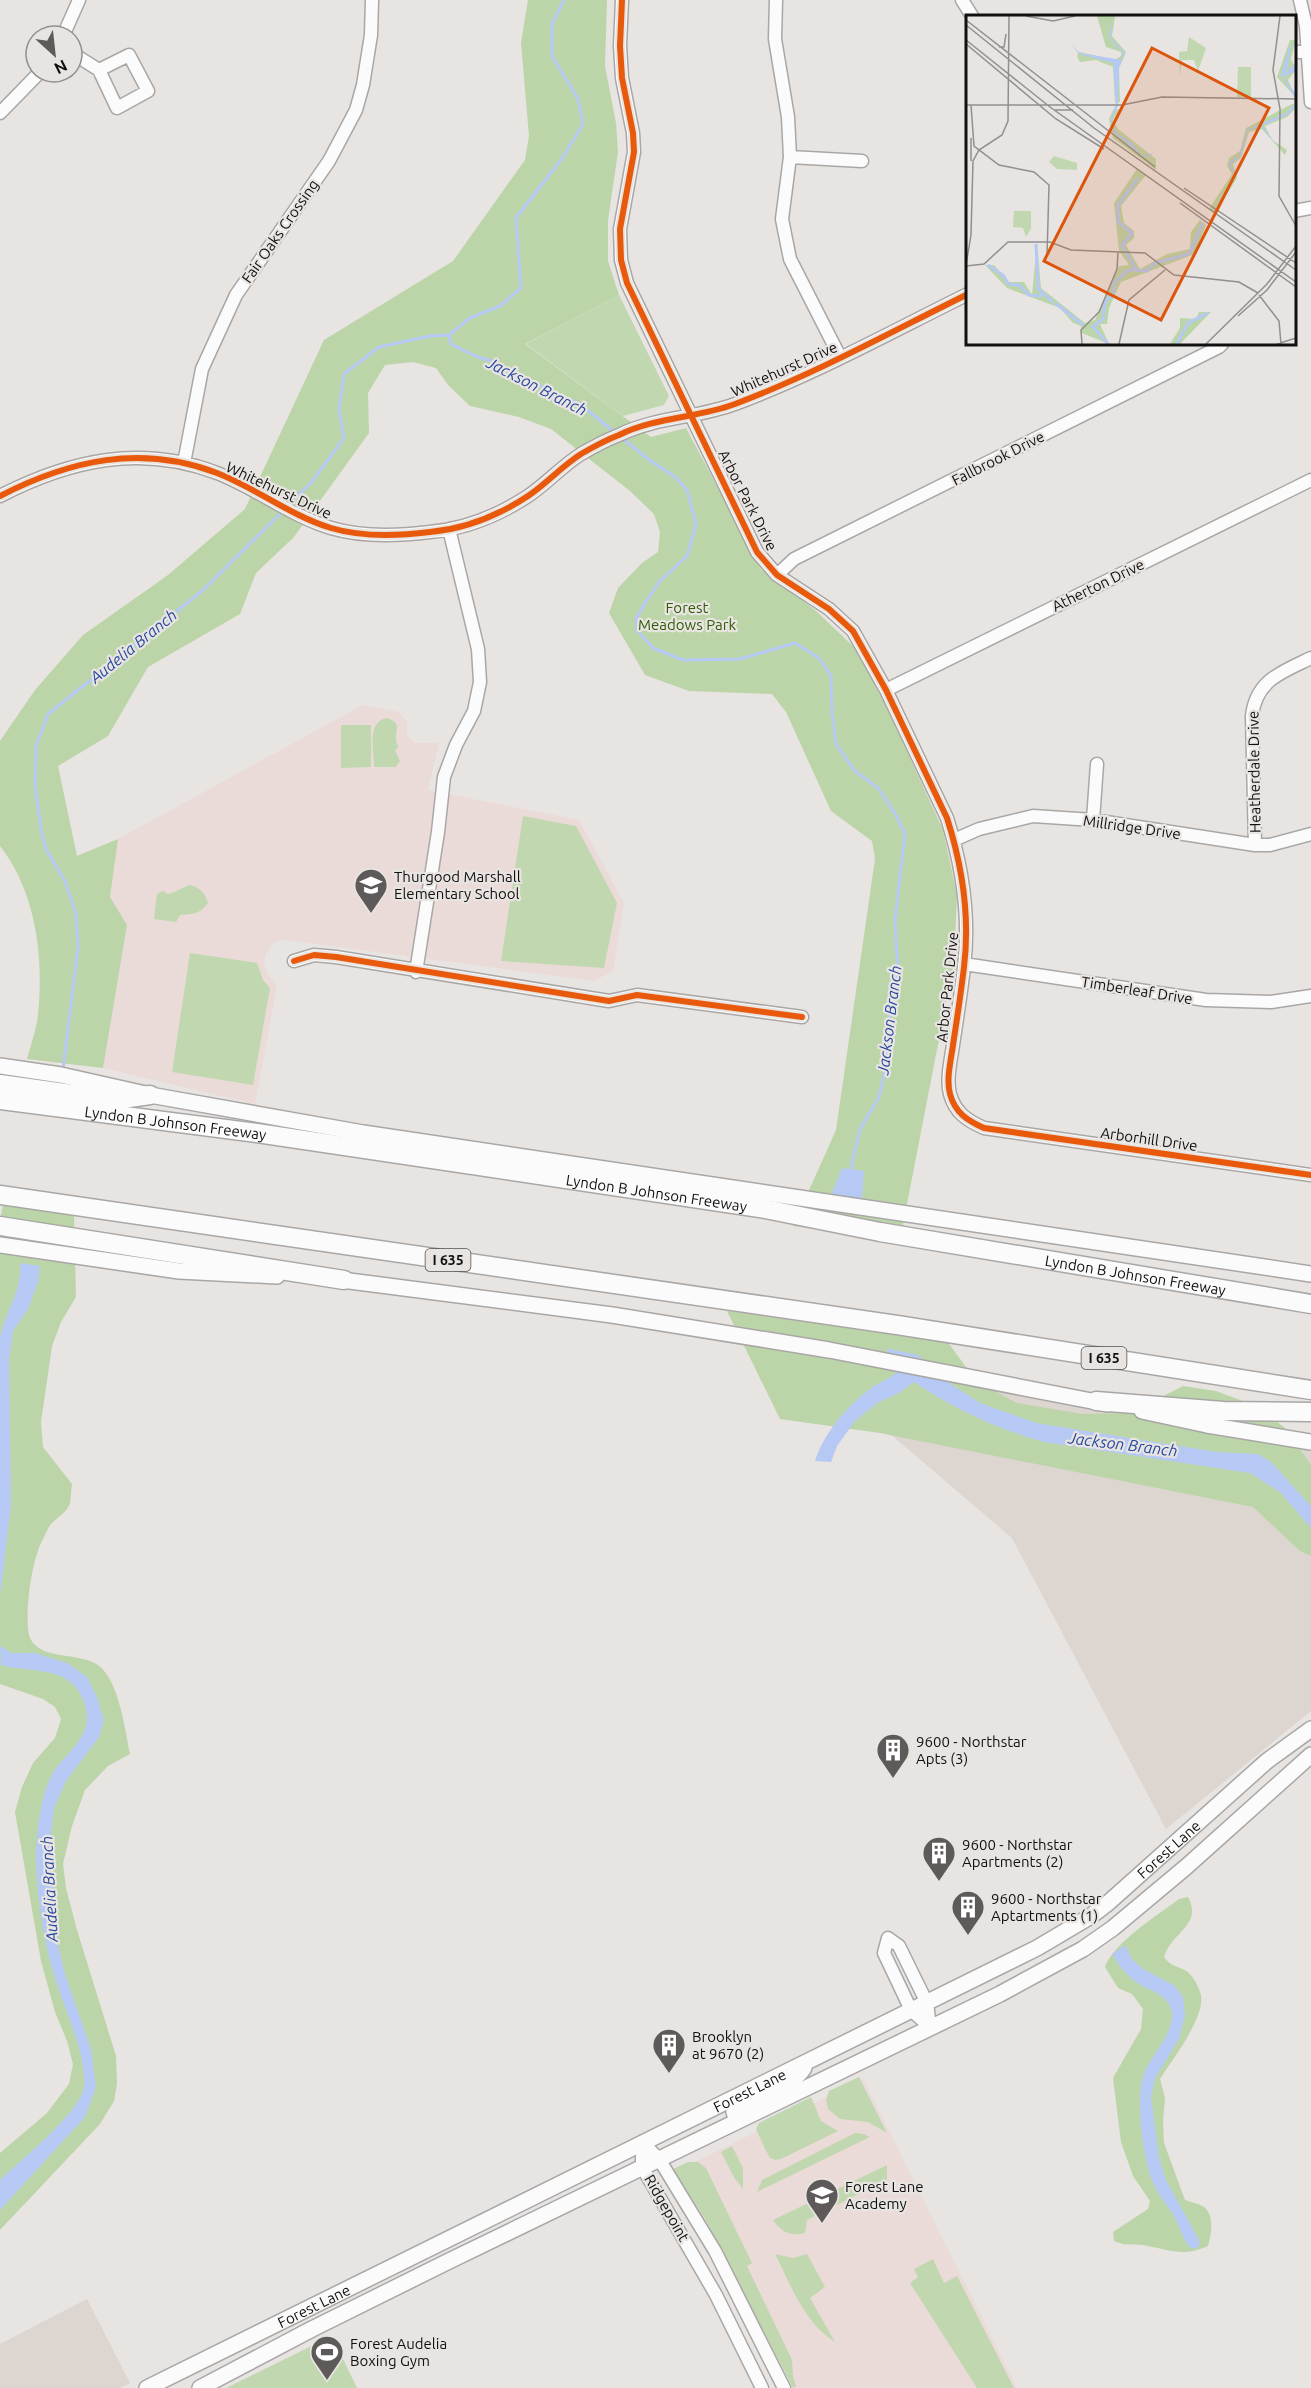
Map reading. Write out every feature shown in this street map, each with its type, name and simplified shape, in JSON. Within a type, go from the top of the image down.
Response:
[{"type":"highway","points":[[0,1084],[115,1100],[150,1095]]},
{"type":"highway","name":"Lyndon B Johnson Freeway","points":[[0,1100],[257,1133],[760,1209],[879,1232],[1311,1304]]},
{"type":"highway","name":"I 635","points":[[0,1195],[897,1325],[1311,1390]]},
{"type":"highway","points":[[0,1226],[344,1280]]},
{"type":"highway","points":[[1096,1401],[1223,1411],[1311,1412]]},
{"type":"main road","points":[[0,1066],[61,1075],[150,1095],[363,1133],[1311,1274]]},
{"type":"main road","points":[[0,1245],[179,1271],[344,1280],[612,1315],[829,1350],[1096,1401],[1207,1425],[1311,1442]]},
{"type":"main road","name":"Forest Lane","points":[[147,2388],[1037,1948],[1091,1916],[1268,1761],[1311,1729]]},
{"type":"main road","name":"Forest Lane","points":[[200,2388],[447,2262],[1000,1994],[1083,1949],[1113,1928],[1186,1867],[1311,1755]]},
{"type":"main road","points":[[1170,1848],[1186,1867]]},
{"type":"main road","points":[[737,2121],[734,2112],[741,2106],[787,2083],[800,2074],[808,2061]]},
{"type":"main road","points":[[439,2243],[447,2262]]},
{"type":"main road","points":[[312,2329],[312,2321],[318,2315],[357,2295],[362,2281]]},
{"type":"street","points":[[68,24],[79,0]]},
{"type":"street","name":"Fair Oaks Crossing","points":[[184,463],[202,369],[236,295],[329,161],[356,110],[363,85],[371,35],[372,0]]},
{"type":"street","name":"Arbor Park Drive","points":[[622,0],[620,46],[622,78],[633,133],[634,152],[620,229],[621,260],[627,283],[757,552],[777,575],[829,609],[853,631],[886,690],[938,796],[954,840],[964,900],[966,932],[964,964],[949,1072],[949,1092],[962,1116],[984,1128]]},
{"type":"street","points":[[776,0],[776,39],[788,117],[790,158],[782,219],[790,259],[840,357]]},
{"type":"street","points":[[962,0],[971,15]]},
{"type":"street","points":[[1300,0],[1306,26],[1311,102]]},
{"type":"street","points":[[1296,52],[1308,52]]},
{"type":"street","points":[[84,61],[99,70],[117,108],[148,91],[129,55],[99,70]]},
{"type":"street","points":[[0,112],[28,84]]},
{"type":"street","points":[[790,158],[862,160]]},
{"type":"street","points":[[1296,212],[1311,208]]},
{"type":"street","name":"Whitehurst Drive","points":[[0,496],[50,474],[90,462],[133,458],[184,463],[217,473],[313,521],[350,533],[389,534],[449,529],[479,521],[527,496],[581,454],[620,434],[661,421],[730,406],[768,392],[966,295]]},
{"type":"street","name":"Fallbrook Drive","points":[[777,575],[794,559],[1221,345]]},
{"type":"street","name":"Atherton Drive","points":[[886,690],[1311,480]]},
{"type":"street","points":[[416,972],[438,832],[444,777],[456,745],[474,711],[480,682],[478,649],[449,529]]},
{"type":"street","name":"Heatherdale Drive","points":[[1255,845],[1252,716],[1254,700],[1273,676],[1311,658]]},
{"type":"street","points":[[1093,820],[1097,764]]},
{"type":"street","name":"Millridge Drive","points":[[954,840],[979,829],[1033,816],[1093,820],[1255,845],[1270,845],[1311,834]]},
{"type":"street","points":[[294,961],[314,955],[609,1001],[637,995],[802,1017]]},
{"type":"street","name":"Timberleaf Drive","points":[[964,964],[1206,1000],[1271,1002],[1311,996]]},
{"type":"street","name":"Arborhill Drive","points":[[984,1128],[1311,1174]]},
{"type":"street","points":[[888,1938],[899,1946],[927,2003],[930,2027],[911,2010],[884,1953],[888,1938]]},
{"type":"street","name":"Ridgepoint","points":[[642,2142],[659,2158],[715,2251],[784,2388]]},
{"type":"street","name":"Ridgepoint","points":[[642,2142],[642,2166],[697,2261],[762,2388]]},
{"type":"street","points":[[697,2261],[715,2251]]},
{"type":"shaded area","name":"Thurgood Marshall Elementary School","points":[[363,705],[399,712],[407,722],[407,734],[415,743],[439,743],[428,790],[579,820],[624,903],[613,971],[594,981],[285,940],[275,942],[266,953],[264,962],[267,974],[277,986],[255,1104],[103,1068],[127,925],[109,897],[118,839]]},
{"type":"shaded area","points":[[785,1344],[1311,1435],[1311,1711],[1166,1829],[1012,1538]]},
{"type":"shaded area","name":"Forest Lane Academy","points":[[863,2079],[1017,2388],[794,2388],[740,2277],[679,2170]]},
{"type":"shaded area","points":[[87,2299],[130,2383],[120,2388],[0,2388],[0,2344]]},
{"type":"green space","name":"Forest Meadows Park","points":[[528,0],[607,0],[605,66],[616,123],[618,152],[608,220],[608,261],[619,295],[525,344],[651,437],[686,428],[761,569],[815,610],[855,648],[888,710],[943,830],[957,895],[954,962],[900,1240],[793,1226],[836,1130],[875,859],[872,841],[831,811],[786,712],[772,694],[689,691],[645,675],[609,613],[618,588],[642,563],[658,552],[660,532],[654,514],[630,491],[551,429],[519,417],[470,406],[448,385],[436,368],[413,362],[385,365],[368,393],[369,433],[294,537],[256,573],[240,614],[148,667],[108,736],[58,766],[77,856],[118,839],[110,897],[127,925],[103,1068],[27,1059],[38,1014],[40,970],[35,926],[29,904],[12,864],[0,846],[0,741],[35,690],[83,635],[168,575],[245,509],[324,340],[453,261],[525,160],[529,136],[521,43]]},
{"type":"green space","points":[[619,295],[669,396],[664,405],[623,416],[526,344]]},
{"type":"green space","points":[[387,718],[397,724],[398,748],[395,750],[400,761],[396,767],[374,767],[374,731],[380,721]]},
{"type":"green space","points":[[341,725],[371,725],[371,767],[341,768]]},
{"type":"green space","points":[[523,816],[576,826],[617,903],[604,968],[501,961]]},
{"type":"green space","points":[[190,885],[200,889],[204,894],[208,903],[205,907],[196,913],[180,915],[176,922],[154,919],[157,894],[163,891],[168,894]]},
{"type":"green space","points":[[190,953],[257,963],[263,980],[270,988],[253,1085],[172,1072]]},
{"type":"green space","points":[[3,1205],[74,1215],[76,1297],[61,1322],[52,1346],[41,1422],[43,1447],[72,1484],[70,1503],[67,1509],[49,1526],[39,1548],[31,1582],[28,1628],[31,1639],[45,1651],[89,1661],[98,1665],[105,1672],[120,1706],[130,1754],[108,1766],[85,1790],[72,1826],[63,1864],[66,1888],[77,1930],[116,2056],[117,2084],[114,2101],[100,2124],[0,2230],[0,2153],[47,2113],[69,2084],[73,2064],[41,1961],[15,1812],[22,1787],[33,1763],[55,1738],[61,1719],[55,1707],[43,1699],[0,1684],[0,1221]]},
{"type":"green space","points":[[727,1311],[944,1337],[977,1382],[1017,1403],[1083,1414],[1130,1413],[1183,1386],[1216,1391],[1256,1406],[1285,1428],[1311,1465],[1311,1556],[1300,1551],[1253,1507],[880,1433],[780,1419]]},
{"type":"green space","points":[[1188,1897],[1192,1915],[1164,1957],[1171,1964],[1190,1974],[1200,1991],[1201,2004],[1193,2027],[1160,2079],[1165,2098],[1164,2143],[1185,2200],[1204,2207],[1210,2215],[1211,2226],[1208,2246],[1199,2250],[1182,2252],[1114,2241],[1113,2232],[1148,2209],[1150,2201],[1133,2176],[1121,2142],[1113,2078],[1141,2029],[1143,2009],[1132,1994],[1118,1988],[1105,1967],[1117,1948],[1126,1939],[1179,1899]]},
{"type":"green space","points":[[859,2077],[887,2133],[868,2122],[840,2119],[828,2109],[826,2100],[829,2091]]},
{"type":"green space","points":[[811,2097],[821,2121],[838,2131],[781,2159],[770,2158],[756,2129],[759,2123]]},
{"type":"green space","points":[[855,2133],[870,2137],[757,2192],[762,2180]]},
{"type":"green space","points":[[732,2146],[743,2168],[743,2189],[721,2152]]},
{"type":"green space","points":[[688,2162],[698,2162],[706,2168],[752,2263],[747,2266],[792,2360],[796,2386],[793,2388],[705,2219],[673,2169]]},
{"type":"green space","points":[[887,2165],[887,2180],[807,2220],[805,2233],[787,2232],[779,2228],[773,2220]]},
{"type":"green space","points":[[775,2254],[793,2258],[807,2254],[825,2287],[810,2298],[835,2342],[815,2325],[807,2314]]},
{"type":"green space","points":[[933,2259],[944,2283],[957,2276],[1014,2388],[977,2388],[910,2283],[918,2277],[914,2269]]},
{"type":"green space","points":[[332,2336],[357,2388],[226,2388]]},
{"type":"water","points":[[842,1168],[864,1171],[861,1212],[826,1208]]},
{"type":"water","points":[[20,1263],[40,1266],[38,1282],[28,1309],[13,1331],[9,1359],[11,1504],[0,1597],[0,1337],[19,1283]]},
{"type":"water","points":[[885,1348],[918,1355],[949,1383],[980,1403],[1036,1423],[1217,1452],[1258,1454],[1271,1462],[1311,1506],[1311,1528],[1280,1492],[1250,1473],[1044,1442],[976,1417],[914,1382],[899,1393],[879,1402],[855,1421],[837,1446],[831,1462],[815,1461],[830,1430],[853,1403],[901,1368]]},
{"type":"water","points":[[0,1646],[12,1653],[35,1653],[67,1663],[87,1677],[97,1697],[104,1720],[99,1737],[66,1781],[54,1808],[51,1833],[56,1937],[65,1974],[91,2049],[96,2087],[85,2117],[0,2210],[0,2180],[62,2122],[81,2096],[84,2086],[79,2046],[47,1948],[40,1910],[36,1853],[44,1794],[54,1771],[83,1734],[87,1716],[79,1692],[71,1682],[50,1673],[1,1665]]},
{"type":"water","points":[[1125,1945],[1132,1959],[1143,1969],[1175,1986],[1183,1997],[1185,2015],[1179,2039],[1155,2078],[1151,2097],[1159,2158],[1166,2180],[1199,2240],[1199,2247],[1192,2249],[1153,2183],[1146,2159],[1141,2127],[1142,2081],[1148,2064],[1169,2029],[1172,2014],[1163,1997],[1136,1982],[1117,1962],[1112,1954]]},
{"type":"waterway","name":"Jackson Branch","points":[[564,0],[552,24],[552,56],[578,99],[583,124],[563,157],[516,218],[521,288],[500,306],[470,318],[449,335],[451,344],[475,356],[495,362],[521,377],[580,404],[614,432]]},
{"type":"waterway","name":"Audelia Branch","points":[[287,506],[311,483],[344,438],[339,409],[344,374],[379,347],[430,336],[449,335]]},
{"type":"waterway","name":"Jackson Branch","points":[[622,438],[675,477],[687,490],[696,524],[687,556],[660,581],[645,603],[636,619],[637,630],[653,648],[683,660],[740,659],[795,643],[819,658],[831,676],[836,744],[854,770],[878,788],[896,815],[905,834],[895,920],[898,974],[889,1015],[887,1063],[879,1097],[860,1129],[852,1162],[853,1172]]},
{"type":"waterway","name":"Audelia Branch","points":[[63,1070],[78,947],[76,914],[65,881],[46,849],[35,786],[36,746],[48,714],[202,591],[283,511]]},
{"type":"cycle path","points":[[622,0],[620,46],[622,78],[633,133],[634,152],[620,229],[621,260],[627,283],[757,552],[777,575],[829,609],[853,631],[886,690],[947,818],[961,873],[966,930],[964,967],[949,1076],[952,1101],[968,1119],[984,1128],[1311,1175]]},
{"type":"cycle path","points":[[0,496],[26,483],[79,465],[133,458],[161,459],[189,464],[217,473],[316,523],[343,531],[393,535],[456,528],[481,520],[517,503],[574,459],[609,439],[647,425],[721,409],[765,392],[853,352],[966,295]]},
{"type":"cycle path","points":[[294,961],[314,955],[336,957],[609,1001],[637,995],[802,1017]]},
{"type":"place","name":"Thurgood Marshall Elementary School","points":[[371,914]]},
{"type":"place","name":"9600 - Northstar Apts (3)","points":[[893,1779]]},
{"type":"place","name":"9600 - Northstar Apartments (2)","points":[[939,1882]]},
{"type":"place","name":"9600 - Northstar Aptartments (1)","points":[[968,1936]]},
{"type":"place","name":"Brooklyn at 9670 (2)","points":[[669,2074]]},
{"type":"place","name":"Forest Lane Academy","points":[[822,2224]]},
{"type":"place","name":"Forest Audelia Boxing Gym","points":[[327,2381]]}]
